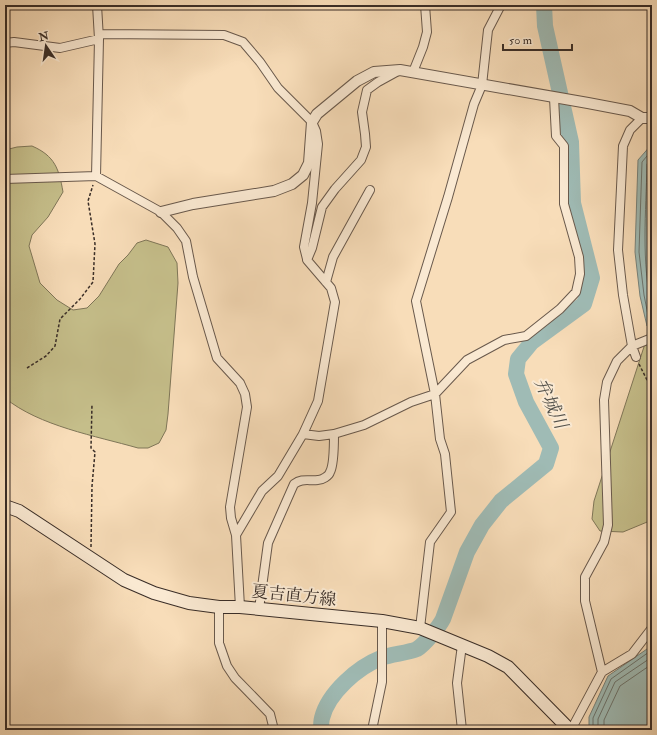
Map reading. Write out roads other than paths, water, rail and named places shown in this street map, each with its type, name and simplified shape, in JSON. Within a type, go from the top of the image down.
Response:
[{"type":"main road","name":"夏吉直方線","points":[[5,506],[19,511],[124,580],[154,593],[189,603],[219,607],[240,607],[382,621],[420,628],[488,656],[508,667],[571,730]]},
{"type":"street","points":[[96,176],[99,37],[98,5]]},
{"type":"street","points":[[413,72],[427,32],[425,5]]},
{"type":"street","points":[[420,628],[430,542],[451,512],[445,454],[440,439],[435,394],[416,301],[448,197],[474,104],[482,85],[488,30],[501,5]]},
{"type":"street","points":[[5,43],[14,42],[60,48],[99,37],[224,34],[242,42],[260,62],[278,88],[312,122],[316,131],[318,144],[312,203],[304,247],[307,260],[331,288],[335,302],[318,401],[302,434],[278,476],[262,491],[236,535]]},
{"type":"street","points":[[307,260],[312,248],[322,207],[335,189],[361,160],[366,147],[366,134],[362,112],[367,90],[400,70]]},
{"type":"street","points":[[161,212],[193,204],[274,191],[292,184],[303,174],[309,163],[312,122],[317,114],[357,81],[374,72],[400,70],[413,72],[630,112],[647,118]]},
{"type":"street","points":[[302,434],[319,436],[334,434],[364,425],[411,402],[435,394],[467,360],[504,340],[526,336],[560,309],[576,292],[580,274],[579,257],[564,204],[564,146],[556,136],[554,98]]},
{"type":"street","points":[[636,357],[632,346],[618,250],[623,146],[630,130],[647,118]]},
{"type":"street","points":[[5,179],[96,176],[161,212],[177,228],[186,242],[194,278],[218,358],[240,383],[245,394],[247,407],[230,507],[231,518],[236,535],[240,607]]},
{"type":"street","points":[[326,282],[333,257],[370,190]]},
{"type":"street","points":[[602,672],[585,601],[585,578],[604,542],[608,525],[604,400],[607,382],[618,362],[632,346],[652,338]]},
{"type":"street","points":[[259,609],[268,543],[294,484],[298,481],[306,479],[319,480],[325,478],[330,472],[334,434]]},
{"type":"street","points":[[219,607],[219,643],[227,666],[235,678],[270,714],[274,730]]},
{"type":"street","points":[[372,730],[382,682],[382,621]]},
{"type":"street","points":[[571,730],[602,672],[632,654],[652,628]]},
{"type":"street","points":[[462,645],[457,682],[462,730]]},
{"type":"water","points":[[652,144],[652,317],[647,326],[640,296],[635,252],[638,160]]},
{"type":"water","points":[[652,642],[652,730],[589,730],[589,717],[608,676],[647,649]]},
{"type":"waterway","name":"弁城川","points":[[321,730],[321,722],[325,709],[337,690],[354,674],[381,658],[417,649],[435,631],[443,619],[467,552],[482,525],[501,501],[546,464],[551,448],[526,402],[516,374],[518,359],[532,342],[584,304],[592,278],[573,203],[571,142],[545,26],[544,5]]}]
